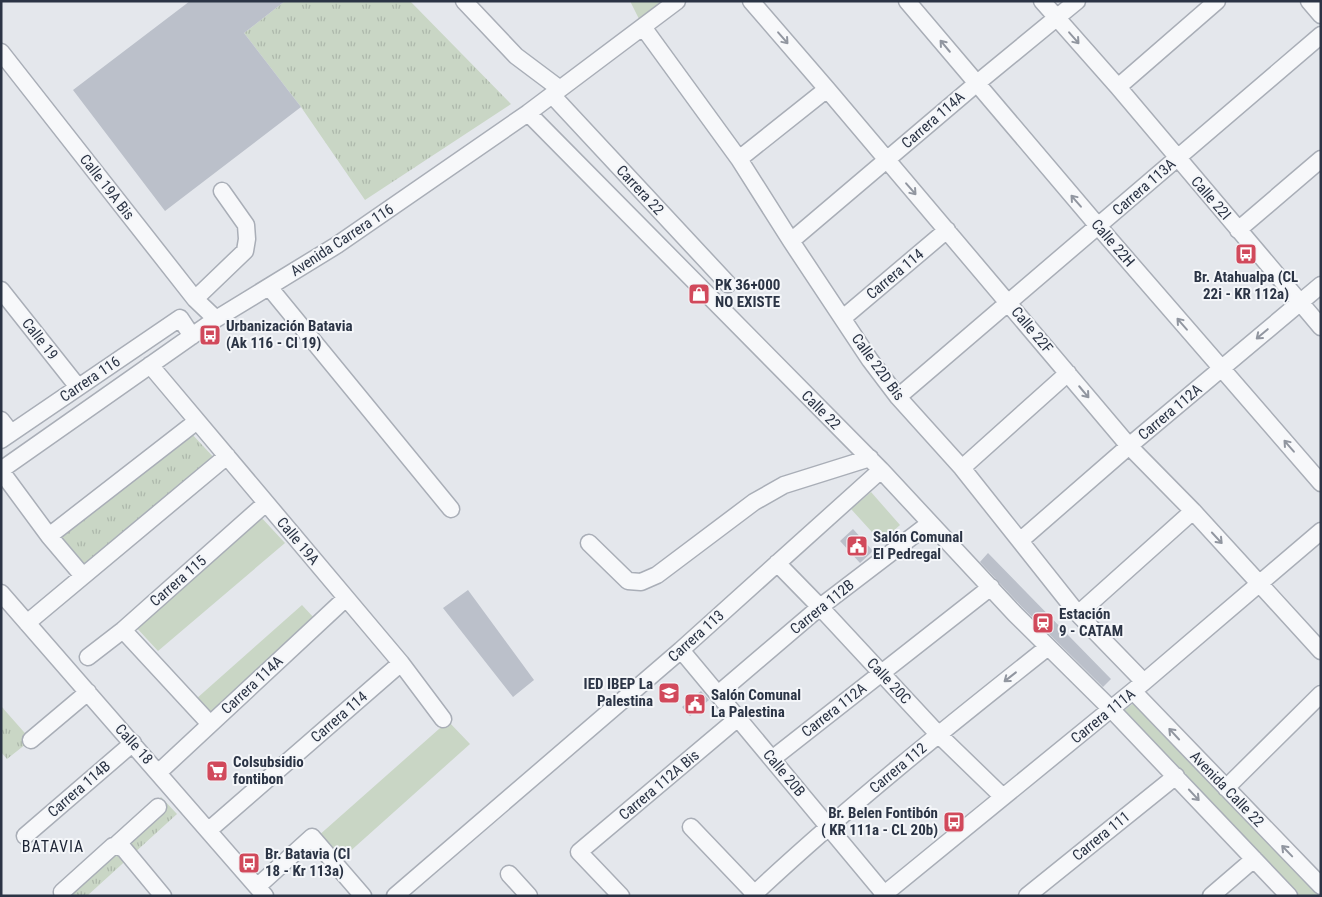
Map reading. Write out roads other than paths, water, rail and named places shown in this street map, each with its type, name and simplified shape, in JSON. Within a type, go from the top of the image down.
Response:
[{"type":"street","name":"Carrera 22","points":[[464,1],[516,56],[556,92],[728,284]]},
{"type":"street","name":"Avenida Carrera 116","points":[[1,471],[192,336],[337,244],[528,113],[677,1]]},
{"type":"street","name":"Calle 22F","points":[[751,1],[1129,446],[1192,511],[1321,651]]},
{"type":"street","name":"Calle 22H","points":[[907,1],[976,84],[1321,483]]},
{"type":"street","name":"Calle 22I","points":[[1042,1],[1118,87],[1176,158],[1321,327]]},
{"type":"street","name":"Carrera 114A","points":[[790,241],[1077,1]]},
{"type":"street","points":[[1118,87],[1218,1]]},
{"type":"street","points":[[1309,1],[1321,16]]},
{"type":"street","name":"Calle 22D Bis","points":[[643,27],[739,159],[790,241],[870,360],[898,397],[962,468],[1078,614],[1139,687]]},
{"type":"street","name":"Carrera 113A","points":[[898,397],[1321,35]]},
{"type":"street","name":"Calle 19A Bis","points":[[1,52],[195,299],[216,320]]},
{"type":"street","points":[[739,159],[827,89]]},
{"type":"street","name":"Calle 22","points":[[528,113],[882,470],[990,587],[1111,709]]},
{"type":"street","points":[[1238,230],[1321,159]]},
{"type":"street","points":[[195,299],[245,251],[247,239],[246,225],[222,191]]},
{"type":"street","name":"Carrera 114","points":[[843,318],[947,230]]},
{"type":"street","name":"Carrera 112A","points":[[1021,540],[1129,446],[1321,285]]},
{"type":"street","points":[[269,286],[450,509]]},
{"type":"street","name":"Calle 19","points":[[2,294],[78,387]]},
{"type":"street","name":"Carrera 116","points":[[6,436],[180,318],[192,336]]},
{"type":"street","name":"Calle 19A","points":[[150,365],[401,663],[443,719]]},
{"type":"street","points":[[962,468],[1068,373]]},
{"type":"street","points":[[1,420],[6,436]]},
{"type":"street","points":[[49,536],[197,421]]},
{"type":"street","points":[[28,623],[227,456]]},
{"type":"street","points":[[588,543],[628,581],[641,582],[657,575],[754,502],[784,485],[870,458]]},
{"type":"street","name":"Carrera 113","points":[[395,896],[682,650],[882,470]]},
{"type":"street","points":[[1,471],[49,536],[83,576]]},
{"type":"street","name":"Carrera 115","points":[[88,657],[123,630],[266,503]]},
{"type":"street","points":[[1078,614],[1192,511]]},
{"type":"street","name":"Carrera 112B","points":[[718,694],[820,607],[930,523]]},
{"type":"street","name":"Carrera 111A","points":[[884,895],[1139,687],[1321,531]]},
{"type":"street","name":"Calle 20C","points":[[777,563],[938,734],[1003,797]]},
{"type":"street","name":"Carrera 112A","points":[[772,759],[990,587]]},
{"type":"street","name":"Calle 18","points":[[1,593],[262,891]]},
{"type":"street","name":"Carrera 114A","points":[[159,772],[346,598]]},
{"type":"street","points":[[123,630],[210,724]]},
{"type":"street","name":"Carrera 112","points":[[754,895],[828,826],[938,734],[1048,647]]},
{"type":"street","name":"Calle 20B","points":[[682,650],[884,895]]},
{"type":"street","name":"Carrera 114","points":[[209,830],[401,663]]},
{"type":"street","name":"Avenida Calle 22","points":[[1139,687],[1226,788],[1321,886]]},
{"type":"street","points":[[31,740],[88,692]]},
{"type":"street","points":[[1226,788],[1321,694]]},
{"type":"street","name":"Avenida Calle 22","points":[[1111,709],[1289,896]]},
{"type":"street","name":"Carrera 112A Bis","points":[[621,896],[579,852],[738,718]]},
{"type":"street","name":"Carrera 114B","points":[[25,836],[133,743]]},
{"type":"street","name":"Carrera 111","points":[[1027,896],[1176,776]]},
{"type":"street","points":[[63,896],[62,892],[158,807]]},
{"type":"street","points":[[691,827],[754,895]]},
{"type":"street","points":[[262,891],[312,838],[363,896]]},
{"type":"street","points":[[116,845],[124,849],[163,896]]},
{"type":"street","points":[[1211,896],[1254,859]]},
{"type":"street","points":[[509,874],[529,896]]},
{"type":"place","name":"Br. Atahualpa (CL 22i - KR 112a)","points":[[1246,254]]},
{"type":"place","name":"PK 36+000 NO EXISTE","points":[[699,294]]},
{"type":"place","name":"Urbanización Batavia (Ak 116 - Cl 19)","points":[[210,335]]},
{"type":"place","name":"Salón Comunal El Pedregal","points":[[857,546]]},
{"type":"place","name":"Estación 9 - CATAM","points":[[1043,623]]},
{"type":"place","name":"IED IBEP La Palestina","points":[[669,693]]},
{"type":"place","name":"Salón Comunal La Palestina","points":[[695,704]]},
{"type":"place","name":"Colsubsidio fontibon","points":[[217,771]]},
{"type":"place","name":"Br. Belen Fontibón ( KR 111a - CL 20b)","points":[[954,822]]},
{"type":"place","name":"Br. Batavia (Cl 18 - Kr 113a)","points":[[249,863]]},
{"type":"district","name":"BATAVIA","points":[[53,846]]}]
